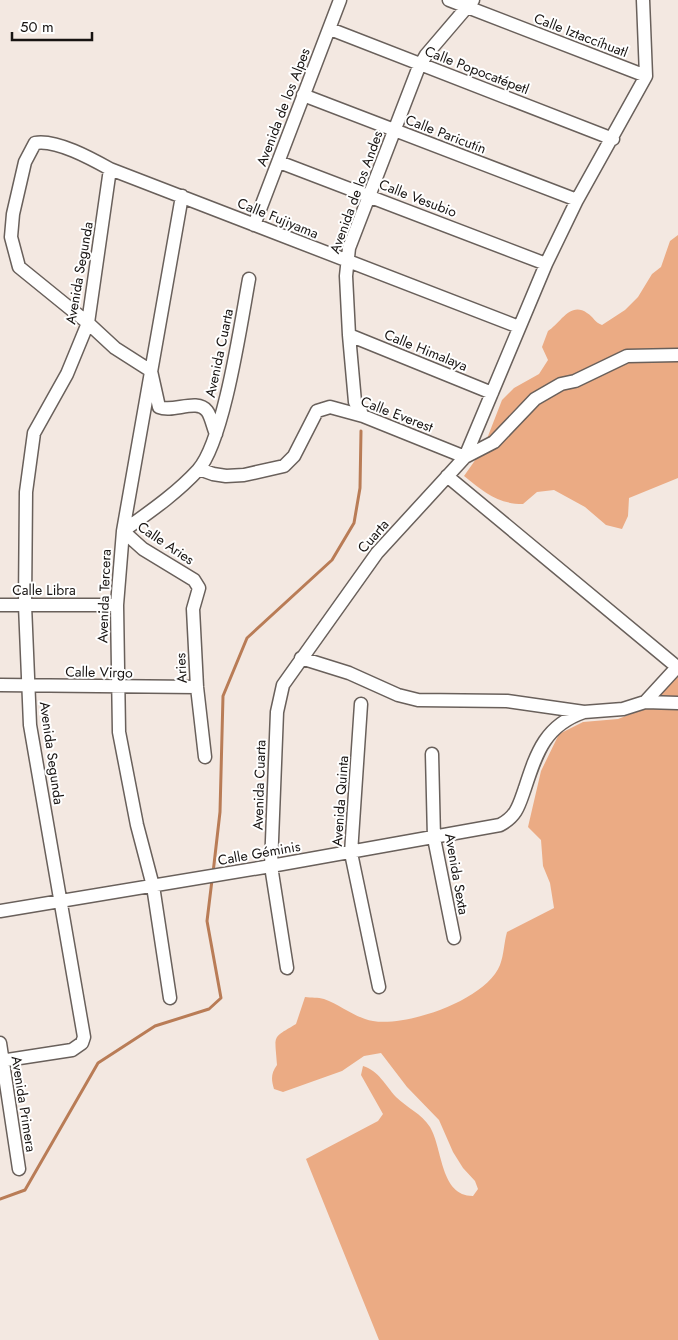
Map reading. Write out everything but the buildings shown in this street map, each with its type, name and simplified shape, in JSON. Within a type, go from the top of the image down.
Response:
[{"type":"street","name":"Avenida de los Alpes","points":[[254,225],[340,0]]},
{"type":"street","name":"Calle Iztaccíhuatl","points":[[449,0],[470,4],[646,76]]},
{"type":"street","points":[[465,456],[546,264],[577,200],[613,139],[646,76],[643,0]]},
{"type":"street","name":"Avenida de los Andes","points":[[363,416],[355,402],[349,335],[346,261],[349,248],[420,64],[470,4]]},
{"type":"street","name":"Calle Popocatépetl","points":[[330,29],[613,139]]},
{"type":"street","name":"Calle Paricutín","points":[[303,95],[577,200]]},
{"type":"street","points":[[110,169],[86,156],[48,143],[38,142],[32,145],[21,175],[12,214],[11,237],[19,267],[88,323],[115,348],[151,371],[160,407],[166,410],[189,406],[201,407],[207,411],[216,434]]},
{"type":"street","name":"Calle Vesubio","points":[[279,162],[546,264]]},
{"type":"street","name":"Calle Fujiyama","points":[[110,169],[519,327]]},
{"type":"street","name":"Avenida Segunda","points":[[1,1061],[72,1050],[82,1043],[84,1037],[30,725],[25,605],[26,492],[34,433],[67,374],[88,323],[110,169]]},
{"type":"street","name":"Avenida Tercera","points":[[170,998],[152,886],[137,825],[119,732],[117,605],[123,531],[182,196]]},
{"type":"street","name":"Avenida Cuarta","points":[[199,469],[216,434],[250,279]]},
{"type":"street","name":"Calle Himalaya","points":[[349,335],[492,393]]},
{"type":"street","points":[[465,456],[494,442],[535,399],[561,384],[576,381],[627,356],[678,355]]},
{"type":"street","name":"Calle Everest","points":[[199,469],[226,476],[244,475],[284,466],[294,456],[317,411],[330,407],[363,416],[465,456]]},
{"type":"street","name":"Cuarta","points":[[312,641],[377,553],[465,456]]},
{"type":"street","points":[[123,531],[171,495],[199,469]]},
{"type":"street","points":[[447,476],[678,667],[645,702]]},
{"type":"street","name":"Calle Aries","points":[[123,531],[143,549],[194,580]]},
{"type":"street","name":"Aries","points":[[194,580],[199,588],[193,609],[197,687],[205,757]]},
{"type":"street","name":"Calle Libra","points":[[0,604],[117,605]]},
{"type":"street","name":"Avenida Cuarta","points":[[287,968],[272,866],[279,695],[283,685],[312,641]]},
{"type":"street","points":[[301,658],[349,672],[398,695],[418,700],[507,701],[584,712],[622,708],[645,702],[678,703]]},
{"type":"street","name":"Calle Virgo","points":[[0,685],[117,688],[197,687]]},
{"type":"street","name":"Avenida Quinta","points":[[361,704],[351,852],[379,988]]},
{"type":"street","name":"Calle Géminis","points":[[0,911],[272,866],[500,825],[509,820],[517,811],[544,742],[556,726],[567,718],[584,712]]},
{"type":"street","name":"Avenida Sexta","points":[[432,754],[434,838],[454,938]]},
{"type":"street","name":"Avenida Primera","points":[[0,1043],[1,1061],[19,1169]]},
{"type":"shaded area","points":[[678,235],[678,478],[629,498],[628,516],[622,529],[606,525],[585,507],[554,490],[537,492],[523,504],[506,502],[491,496],[464,476],[483,449],[502,400],[514,388],[539,374],[548,360],[542,347],[548,331],[566,315],[575,310],[587,313],[602,325],[625,310],[638,297],[652,274],[661,267],[670,241]]},
{"type":"shaded area","points":[[678,674],[678,1340],[379,1340],[306,1159],[378,1121],[383,1114],[361,1075],[363,1066],[378,1075],[396,1097],[418,1114],[430,1127],[444,1170],[454,1188],[462,1194],[473,1196],[478,1189],[475,1181],[463,1168],[453,1152],[439,1120],[407,1087],[381,1053],[364,1056],[342,1071],[283,1092],[274,1089],[272,1082],[272,1076],[277,1065],[276,1038],[296,1024],[305,997],[324,999],[366,1019],[388,1022],[424,1015],[463,1000],[492,978],[500,965],[507,932],[554,908],[550,883],[543,866],[541,840],[528,827],[541,771],[559,734],[583,722],[618,719],[644,709],[662,707],[660,691]]},
{"type":"waterway","points":[[213,873],[220,812],[223,696],[247,638],[332,560],[354,523],[360,488],[361,431]]},
{"type":"waterway","points":[[0,1199],[25,1190],[98,1063],[155,1026],[209,1009],[221,998],[207,921],[212,880]]}]
